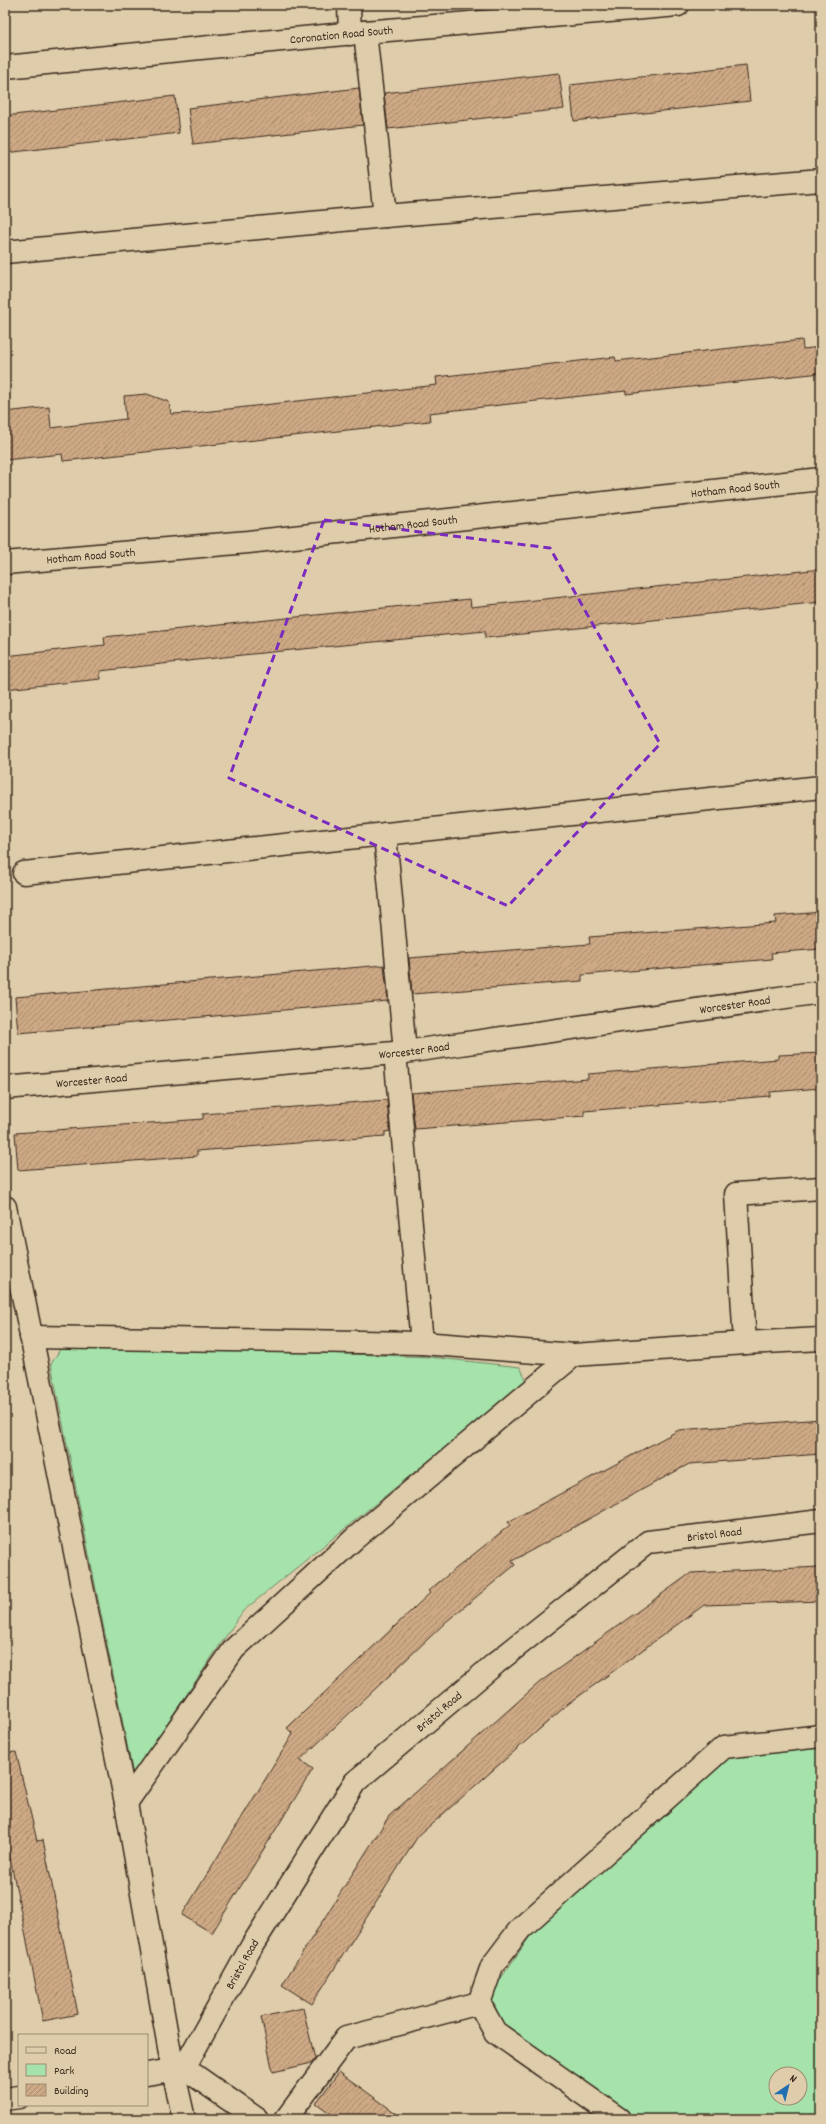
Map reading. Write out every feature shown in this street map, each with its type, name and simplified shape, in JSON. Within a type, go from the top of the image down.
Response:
[{"type":"street","points":[[349,5],[358,33],[385,216]]},
{"type":"street","name":"Coronation Road South","points":[[5,67],[358,33],[678,5]]},
{"type":"street","points":[[5,252],[385,216],[821,180]]},
{"type":"street","name":"Hotham Road South","points":[[5,563],[256,541],[821,479]]},
{"type":"street","points":[[24,873],[821,786]]},
{"type":"street","points":[[385,834],[422,1343]]},
{"type":"street","name":"Worcester Road","points":[[5,1088],[400,1052],[821,992]]},
{"type":"street","points":[[745,1343],[736,1194],[821,1188]]},
{"type":"street","points":[[5,1207],[126,1803],[178,2069],[184,2119]]},
{"type":"street","points":[[31,1337],[422,1343],[574,1355],[821,1339]]},
{"type":"street","points":[[126,1803],[234,1649],[354,1539],[574,1355]]},
{"type":"street","name":"Bristol Road","points":[[178,2069],[355,1782],[496,1663],[648,1542],[821,1521]]},
{"type":"street","points":[[619,2119],[495,2032],[479,2003],[492,1966],[520,1929],[724,1747],[821,1736]]},
{"type":"street","points":[[286,2119],[346,2038],[479,2003]]},
{"type":"street","points":[[148,2074],[178,2069],[257,2119]]},
{"type":"street","points":[[5,2099],[18,2097]]},
{"type":"highlighted area","points":[[324,520],[550,548],[660,744],[508,906],[229,778]]},
{"type":"green space","points":[[82,1344],[429,1357],[520,1367],[527,1381],[243,1611],[133,1774],[51,1364],[61,1348]]},
{"type":"green space","points":[[821,1745],[821,2119],[637,2119],[504,2028],[490,1994],[542,1919],[734,1750]]},
{"type":"building","points":[[746,65],[750,101],[574,121],[570,85]]},
{"type":"building","points":[[559,73],[564,109],[388,129],[384,93]]},
{"type":"building","points":[[359,88],[363,125],[193,144],[188,108]]},
{"type":"building","points":[[175,96],[179,133],[5,153],[5,116]]},
{"type":"building","points":[[802,340],[803,349],[821,347],[821,373],[626,394],[626,391],[429,413],[430,421],[63,461],[62,454],[5,460],[5,412],[49,407],[51,428],[126,419],[124,396],[147,394],[169,402],[171,414],[194,413],[437,385],[436,377],[615,357],[616,361]]},
{"type":"building","points":[[821,569],[821,602],[485,638],[485,631],[242,655],[100,671],[101,679],[5,689],[5,656],[105,645],[104,637],[470,599],[471,607]]},
{"type":"building","points":[[821,912],[821,949],[771,953],[772,959],[582,975],[582,981],[412,994],[409,958],[590,944],[589,937],[776,923],[775,916]]},
{"type":"building","points":[[384,965],[388,1001],[18,1033],[15,997]]},
{"type":"building","points":[[821,1053],[821,1088],[770,1092],[770,1096],[584,1111],[584,1116],[415,1129],[411,1093],[588,1079],[588,1074],[779,1059],[779,1055]]},
{"type":"building","points":[[387,1100],[390,1131],[385,1132],[385,1136],[197,1151],[197,1156],[18,1170],[15,1133],[203,1119],[203,1114]]},
{"type":"building","points":[[821,1419],[821,1454],[689,1464],[512,1561],[515,1565],[447,1621],[300,1760],[313,1769],[212,1933],[182,1915],[293,1734],[287,1728],[430,1593],[428,1591],[510,1525],[508,1522],[679,1430]]},
{"type":"building","points":[[821,1567],[821,1601],[704,1605],[567,1705],[418,1836],[312,2004],[282,1985],[389,1816],[540,1682],[691,1573]]},
{"type":"building","points":[[16,1752],[37,1841],[43,1840],[78,2014],[43,2021],[5,1833],[5,1753]]},
{"type":"building","points":[[303,2008],[315,2059],[312,2063],[273,2072],[261,2017]]},
{"type":"building","points":[[339,2072],[404,2119],[338,2119],[316,2103]]}]
